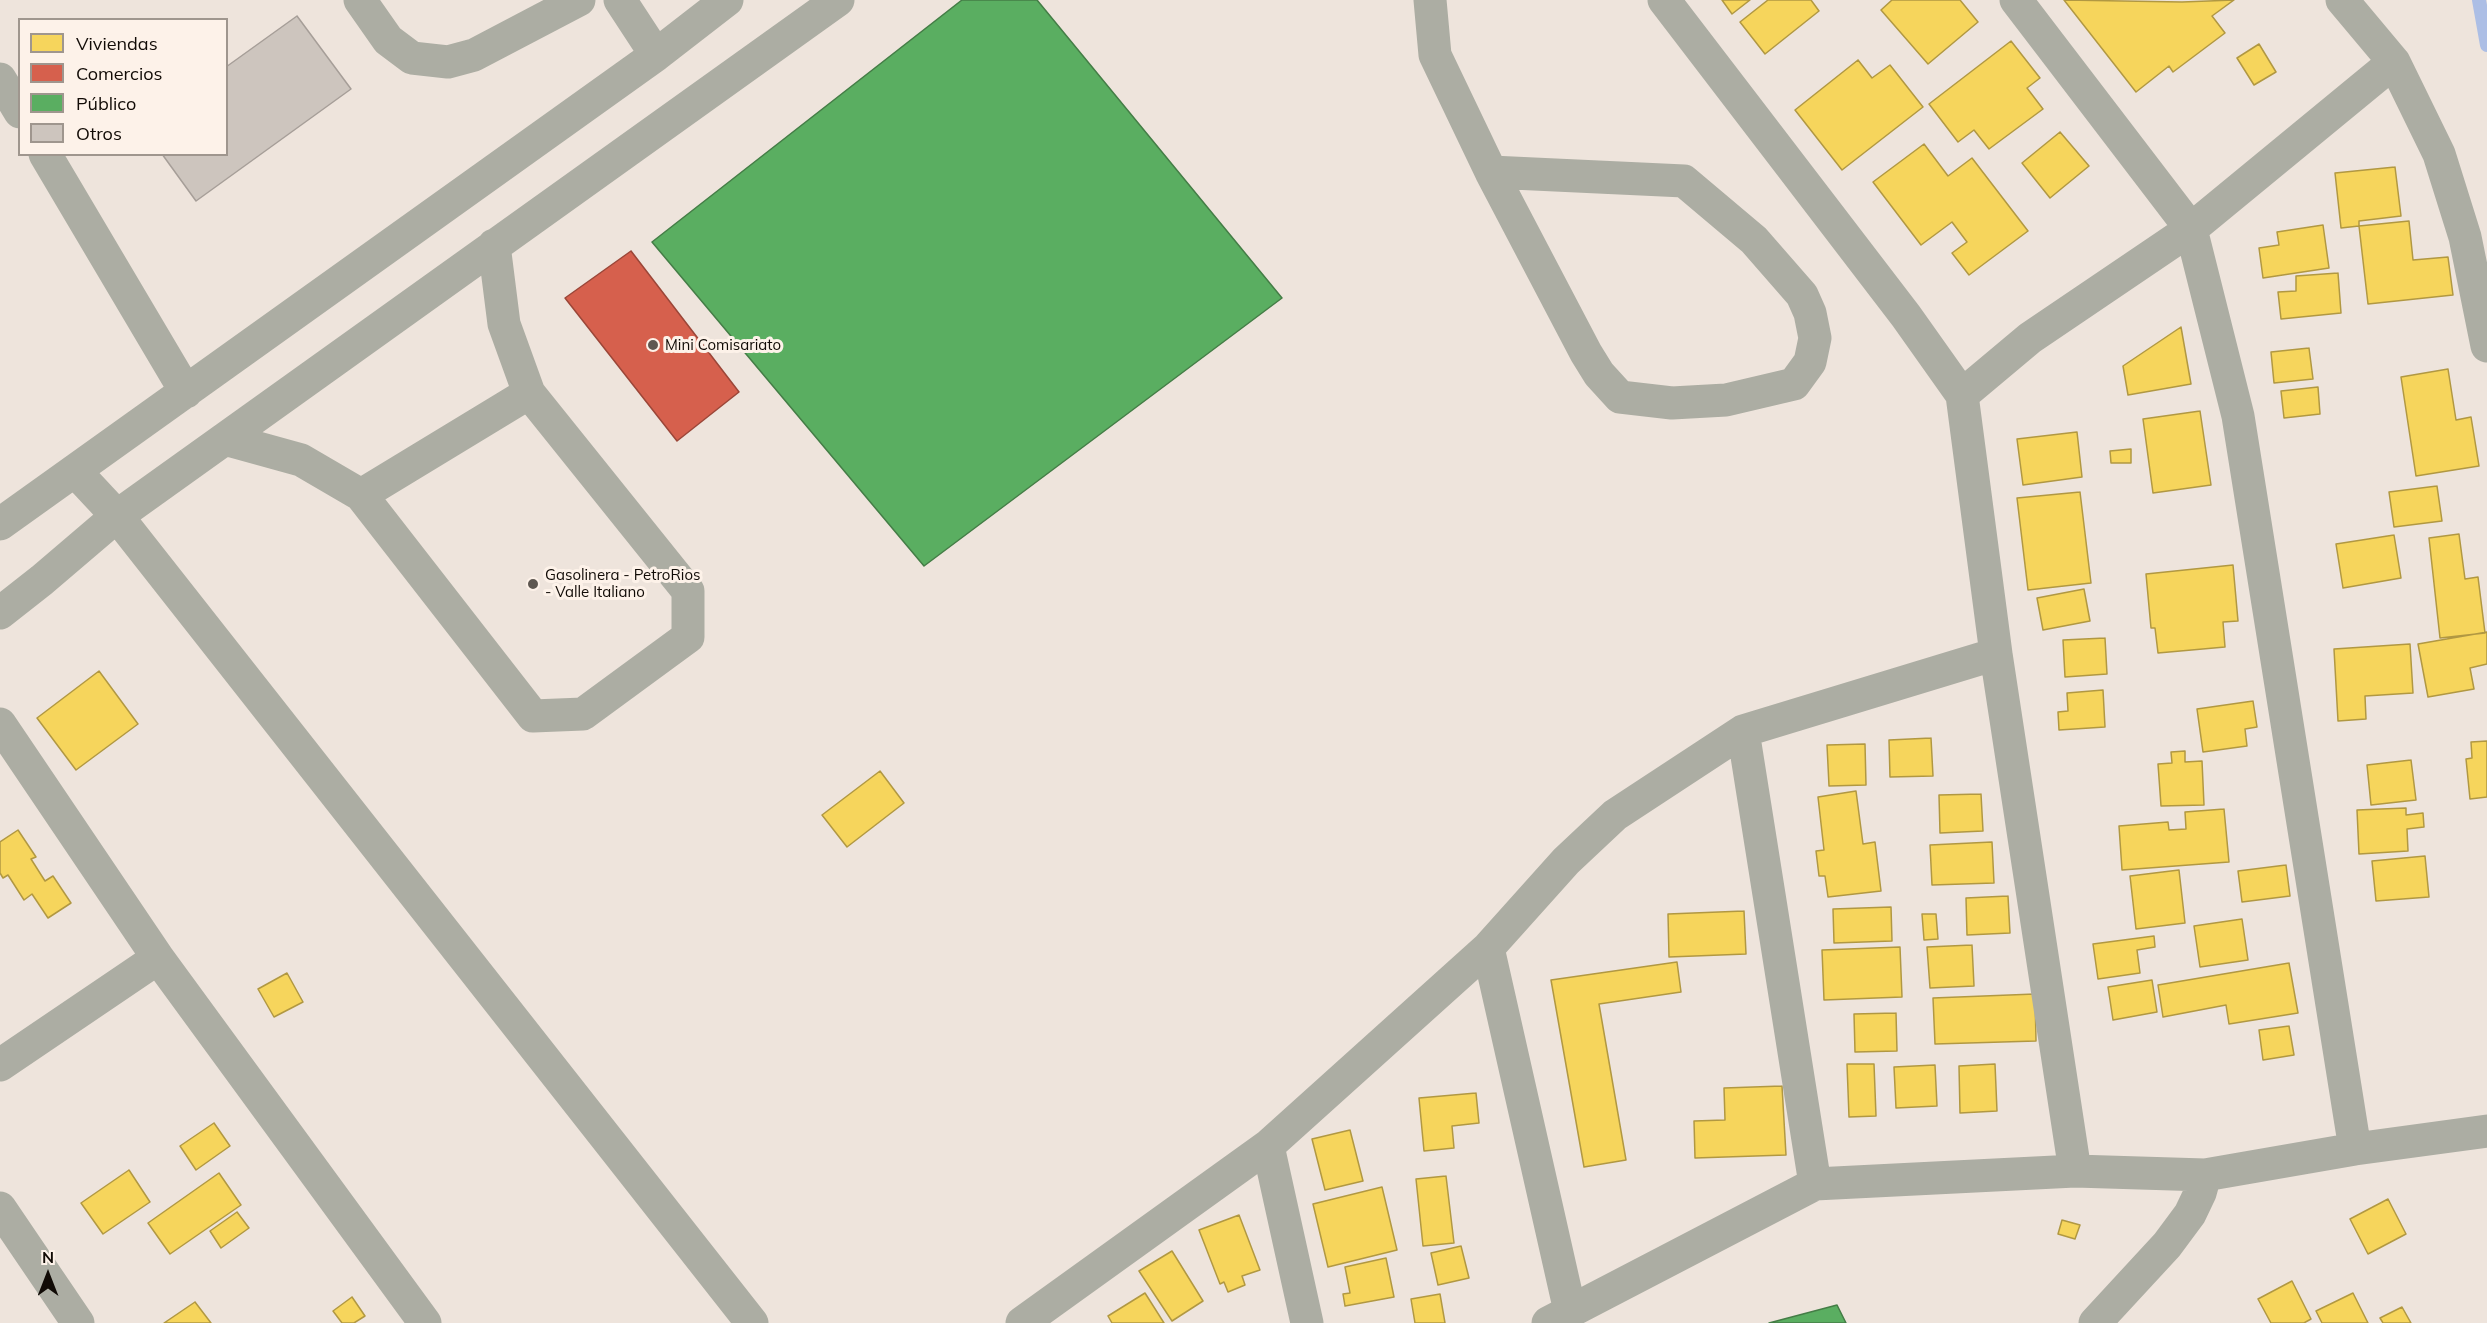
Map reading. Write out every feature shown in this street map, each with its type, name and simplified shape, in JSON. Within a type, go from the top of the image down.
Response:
[{"type":"street","points":[[360,0],[388,40],[412,57],[448,62],[474,55],[579,0]]},
{"type":"street","points":[[620,0],[656,55]]},
{"type":"street","points":[[0,524],[656,55],[727,0]]},
{"type":"street","points":[[0,613],[117,516],[838,0]]},
{"type":"street","points":[[1430,0],[1435,55],[1491,172],[1586,353],[1599,375],[1620,397],[1672,403],[1726,400],[1794,384],[1810,362],[1815,338],[1810,313],[1802,295],[1754,240],[1684,181],[1491,172]]},
{"type":"street","points":[[1664,0],[1899,306],[1962,395],[1996,654],[2075,1171]]},
{"type":"street","points":[[2016,0],[2191,229],[2238,416],[2355,1149]]},
{"type":"street","points":[[2342,0],[2394,62],[2439,154],[2464,237],[2487,346]]},
{"type":"street","points":[[1962,395],[2030,338],[2191,229],[2394,62]]},
{"type":"street","points":[[0,79],[18,109]]},
{"type":"street","points":[[46,156],[186,392]]},
{"type":"street","points":[[225,439],[300,460],[361,495],[533,716],[583,714],[688,637],[688,591],[529,393],[504,324],[494,245]]},
{"type":"street","points":[[361,495],[529,393]]},
{"type":"street","points":[[75,471],[117,516],[752,1323]]},
{"type":"street","points":[[1022,1323],[1268,1146],[1488,948],[1566,861],[1615,815],[1743,731],[1996,654]]},
{"type":"street","points":[[0,724],[158,958],[425,1323]]},
{"type":"street","points":[[1743,731],[1815,1185]]},
{"type":"street","points":[[1488,948],[1559,1317],[1815,1185],[2075,1171],[2205,1175],[2355,1149],[2487,1131]]},
{"type":"street","points":[[0,1065],[158,958]]},
{"type":"street","points":[[1268,1146],[1307,1323]]},
{"type":"street","points":[[2095,1323],[2167,1245],[2190,1214],[2205,1175]]},
{"type":"street","points":[[0,1208],[78,1323]]},
{"type":"building: Viviendas","points":[[1722,0],[1750,0],[1732,14]]},
{"type":"building: Viviendas","points":[[1768,0],[1811,0],[1819,11],[1765,54],[1740,22]]},
{"type":"building: Viviendas","points":[[1892,0],[1960,0],[1978,22],[1928,64],[1881,10]]},
{"type":"building: Viviendas","points":[[2064,0],[2182,2],[2234,0],[2212,16],[2225,33],[2173,72],[2169,66],[2136,92]]},
{"type":"building: Viviendas","points":[[2011,41],[2040,78],[2027,88],[2043,109],[1989,149],[1974,130],[1958,142],[1929,104]]},
{"type":"building: Viviendas","points":[[2259,44],[2276,72],[2254,85],[2237,58]]},
{"type":"building: Viviendas","points":[[1858,60],[1872,78],[1890,65],[1923,107],[1842,170],[1795,110]]},
{"type":"building: Viviendas","points":[[2060,132],[2089,166],[2050,198],[2022,163]]},
{"type":"building: Viviendas","points":[[1924,144],[1948,176],[1972,158],[2028,231],[1969,275],[1952,253],[1967,242],[1952,222],[1921,245],[1873,182]]},
{"type":"building: Viviendas","points":[[2395,167],[2401,216],[2359,221],[2359,226],[2341,228],[2335,173]]},
{"type":"building: Viviendas","points":[[2409,221],[2413,260],[2448,257],[2453,295],[2368,304],[2359,226]]},
{"type":"building: Viviendas","points":[[2323,225],[2329,268],[2263,278],[2259,248],[2279,245],[2277,232]]},
{"type":"building: Viviendas","points":[[2338,273],[2341,313],[2281,319],[2278,292],[2296,291],[2296,276]]},
{"type":"building: Viviendas","points":[[2181,327],[2191,384],[2128,395],[2123,366]]},
{"type":"building: Viviendas","points":[[2309,348],[2313,379],[2274,383],[2271,352]]},
{"type":"building: Viviendas","points":[[2448,369],[2456,420],[2471,417],[2479,466],[2416,476],[2401,377]]},
{"type":"building: Viviendas","points":[[2318,387],[2320,414],[2284,418],[2281,391]]},
{"type":"building: Viviendas","points":[[2200,411],[2211,485],[2153,493],[2143,419]]},
{"type":"building: Viviendas","points":[[2077,432],[2082,477],[2023,485],[2017,439]]},
{"type":"building: Viviendas","points":[[2131,449],[2131,463],[2111,463],[2110,451]]},
{"type":"building: Viviendas","points":[[2437,486],[2442,521],[2394,527],[2389,492]]},
{"type":"building: Viviendas","points":[[2080,492],[2091,583],[2028,590],[2017,498]]},
{"type":"building: Viviendas","points":[[2459,534],[2465,579],[2478,577],[2485,633],[2440,638],[2429,538]]},
{"type":"building: Viviendas","points":[[2394,535],[2401,578],[2343,588],[2336,544]]},
{"type":"building: Viviendas","points":[[2233,565],[2238,621],[2223,622],[2225,647],[2158,653],[2155,628],[2151,628],[2146,574]]},
{"type":"building: Viviendas","points":[[2084,589],[2090,621],[2043,630],[2037,598]]},
{"type":"building: Viviendas","points":[[2487,632],[2487,664],[2470,668],[2474,689],[2428,697],[2418,644]]},
{"type":"building: Viviendas","points":[[2105,638],[2107,674],[2065,677],[2063,640]]},
{"type":"building: Viviendas","points":[[2410,644],[2413,693],[2365,696],[2366,719],[2338,721],[2334,649]]},
{"type":"building: Viviendas","points":[[99,671],[138,724],[76,770],[37,718]]},
{"type":"building: Viviendas","points":[[2103,690],[2105,727],[2059,730],[2058,712],[2068,711],[2067,693]]},
{"type":"building: Viviendas","points":[[2253,701],[2257,727],[2245,729],[2247,746],[2203,752],[2197,709]]},
{"type":"building: Viviendas","points":[[1931,738],[1933,776],[1890,777],[1889,740]]},
{"type":"building: Viviendas","points":[[2487,741],[2487,797],[2470,799],[2466,759],[2472,758],[2471,742]]},
{"type":"building: Viviendas","points":[[1865,744],[1866,785],[1829,786],[1827,745]]},
{"type":"building: Viviendas","points":[[2185,751],[2185,762],[2202,761],[2204,805],[2161,806],[2158,764],[2172,763],[2171,752]]},
{"type":"building: Viviendas","points":[[2411,760],[2416,800],[2371,805],[2367,765]]},
{"type":"building: Viviendas","points":[[880,771],[904,803],[847,847],[822,815]]},
{"type":"building: Viviendas","points":[[1856,791],[1863,844],[1875,842],[1881,891],[1828,897],[1825,876],[1819,876],[1816,851],[1824,850],[1818,797]]},
{"type":"building: Viviendas","points":[[1981,794],[1983,831],[1940,833],[1939,795]]},
{"type":"building: Viviendas","points":[[2406,808],[2406,815],[2423,813],[2424,827],[2407,829],[2408,851],[2359,854],[2357,810]]},
{"type":"building: Viviendas","points":[[2224,809],[2229,862],[2122,870],[2119,826],[2168,822],[2169,830],[2186,829],[2185,812]]},
{"type":"building: Viviendas","points":[[18,830],[36,857],[31,859],[45,881],[53,876],[71,903],[48,918],[32,894],[24,900],[8,875],[3,878],[0,873],[0,842]]},
{"type":"building: Viviendas","points":[[1992,842],[1994,883],[1932,885],[1930,845]]},
{"type":"building: Viviendas","points":[[2425,856],[2429,897],[2376,901],[2372,861]]},
{"type":"building: Viviendas","points":[[2286,865],[2290,896],[2242,902],[2238,871]]},
{"type":"building: Viviendas","points":[[2179,870],[2185,923],[2136,929],[2130,876]]},
{"type":"building: Viviendas","points":[[2008,896],[2010,933],[1967,935],[1966,898]]},
{"type":"building: Viviendas","points":[[1891,907],[1892,941],[1834,943],[1833,909]]},
{"type":"building: Viviendas","points":[[1744,911],[1746,954],[1669,957],[1668,914]]},
{"type":"building: Viviendas","points":[[1922,914],[1936,914],[1938,939],[1924,940]]},
{"type":"building: Viviendas","points":[[2242,919],[2248,960],[2200,967],[2194,926]]},
{"type":"building: Viviendas","points":[[2154,936],[2155,947],[2137,950],[2140,973],[2098,979],[2093,944]]},
{"type":"building: Viviendas","points":[[1972,945],[1974,986],[1930,988],[1927,947]]},
{"type":"building: Viviendas","points":[[1900,947],[1902,997],[1824,1000],[1822,950]]},
{"type":"building: Viviendas","points":[[1677,962],[1681,992],[1599,1004],[1626,1160],[1584,1167],[1551,980]]},
{"type":"building: Viviendas","points":[[2289,963],[2298,1013],[2229,1024],[2226,1005],[2163,1017],[2158,985]]},
{"type":"building: Viviendas","points":[[287,973],[303,1002],[274,1017],[258,989]]},
{"type":"building: Viviendas","points":[[2152,980],[2157,1012],[2113,1020],[2108,987]]},
{"type":"building: Viviendas","points":[[2035,994],[2036,1041],[1935,1044],[1933,998]]},
{"type":"building: Viviendas","points":[[1896,1013],[1897,1051],[1855,1052],[1854,1014]]},
{"type":"building: Viviendas","points":[[2289,1026],[2294,1055],[2263,1060],[2259,1030]]},
{"type":"building: Viviendas","points":[[1847,1064],[1874,1064],[1876,1116],[1849,1117]]},
{"type":"building: Viviendas","points":[[1995,1064],[1997,1111],[1960,1113],[1959,1066]]},
{"type":"building: Viviendas","points":[[1935,1065],[1937,1106],[1896,1108],[1894,1067]]},
{"type":"building: Viviendas","points":[[1782,1086],[1786,1155],[1695,1158],[1694,1121],[1725,1120],[1724,1088]]},
{"type":"building: Viviendas","points":[[1476,1093],[1479,1123],[1452,1126],[1454,1148],[1424,1151],[1419,1098]]},
{"type":"building: Viviendas","points":[[214,1123],[230,1146],[196,1170],[180,1146]]},
{"type":"building: Viviendas","points":[[1350,1130],[1363,1181],[1325,1190],[1312,1139]]},
{"type":"building: Viviendas","points":[[129,1170],[150,1202],[103,1234],[81,1203]]},
{"type":"building: Viviendas","points":[[219,1173],[241,1205],[170,1254],[148,1223]]},
{"type":"building: Viviendas","points":[[1446,1176],[1454,1243],[1423,1246],[1416,1179]]},
{"type":"building: Viviendas","points":[[1382,1187],[1397,1250],[1328,1267],[1313,1204]]},
{"type":"building: Viviendas","points":[[2388,1199],[2406,1234],[2368,1254],[2350,1219]]},
{"type":"building: Viviendas","points":[[237,1212],[249,1228],[221,1248],[210,1231]]},
{"type":"building: Viviendas","points":[[1239,1215],[1260,1270],[1242,1276],[1245,1285],[1228,1292],[1224,1282],[1220,1284],[1199,1230]]},
{"type":"building: Viviendas","points":[[2062,1220],[2080,1225],[2075,1239],[2058,1234]]},
{"type":"building: Viviendas","points":[[1461,1246],[1469,1278],[1438,1285],[1431,1253]]},
{"type":"building: Viviendas","points":[[1172,1251],[1203,1301],[1172,1321],[1139,1271]]},
{"type":"building: Viviendas","points":[[1386,1258],[1394,1297],[1345,1306],[1343,1294],[1350,1293],[1345,1267]]},
{"type":"building: Viviendas","points":[[2292,1281],[2311,1319],[2304,1323],[2271,1323],[2258,1299]]},
{"type":"building: Viviendas","points":[[1145,1293],[1164,1323],[1112,1323],[1108,1316]]},
{"type":"building: Viviendas","points":[[2353,1293],[2368,1323],[2322,1323],[2316,1311]]},
{"type":"building: Viviendas","points":[[1440,1294],[1445,1323],[1415,1323],[1411,1299]]},
{"type":"building: Viviendas","points":[[352,1297],[365,1316],[354,1323],[342,1323],[333,1311]]},
{"type":"building: Viviendas","points":[[195,1302],[211,1323],[164,1323]]},
{"type":"building: Viviendas","points":[[2402,1307],[2411,1323],[2383,1323],[2380,1318]]},
{"type":"building: Comercios","name":"Mini Comisariato","points":[[631,251],[739,392],[677,441],[565,298]]},
{"type":"building: Público","points":[[962,0],[1037,0],[1282,298],[924,566],[652,242]]},
{"type":"building: Público","points":[[1837,1305],[1846,1323],[1769,1323]]},
{"type":"building: Otros","points":[[297,16],[351,89],[196,201],[163,156],[228,156],[228,66]]},
{"type":"waterway","points":[[2479,0],[2487,45]]},
{"type":"place","name":"Mini Comisariato","points":[[653,345]]},
{"type":"place","name":"Gasolinera - PetroRios - Valle Italiano","points":[[533,584]]}]
